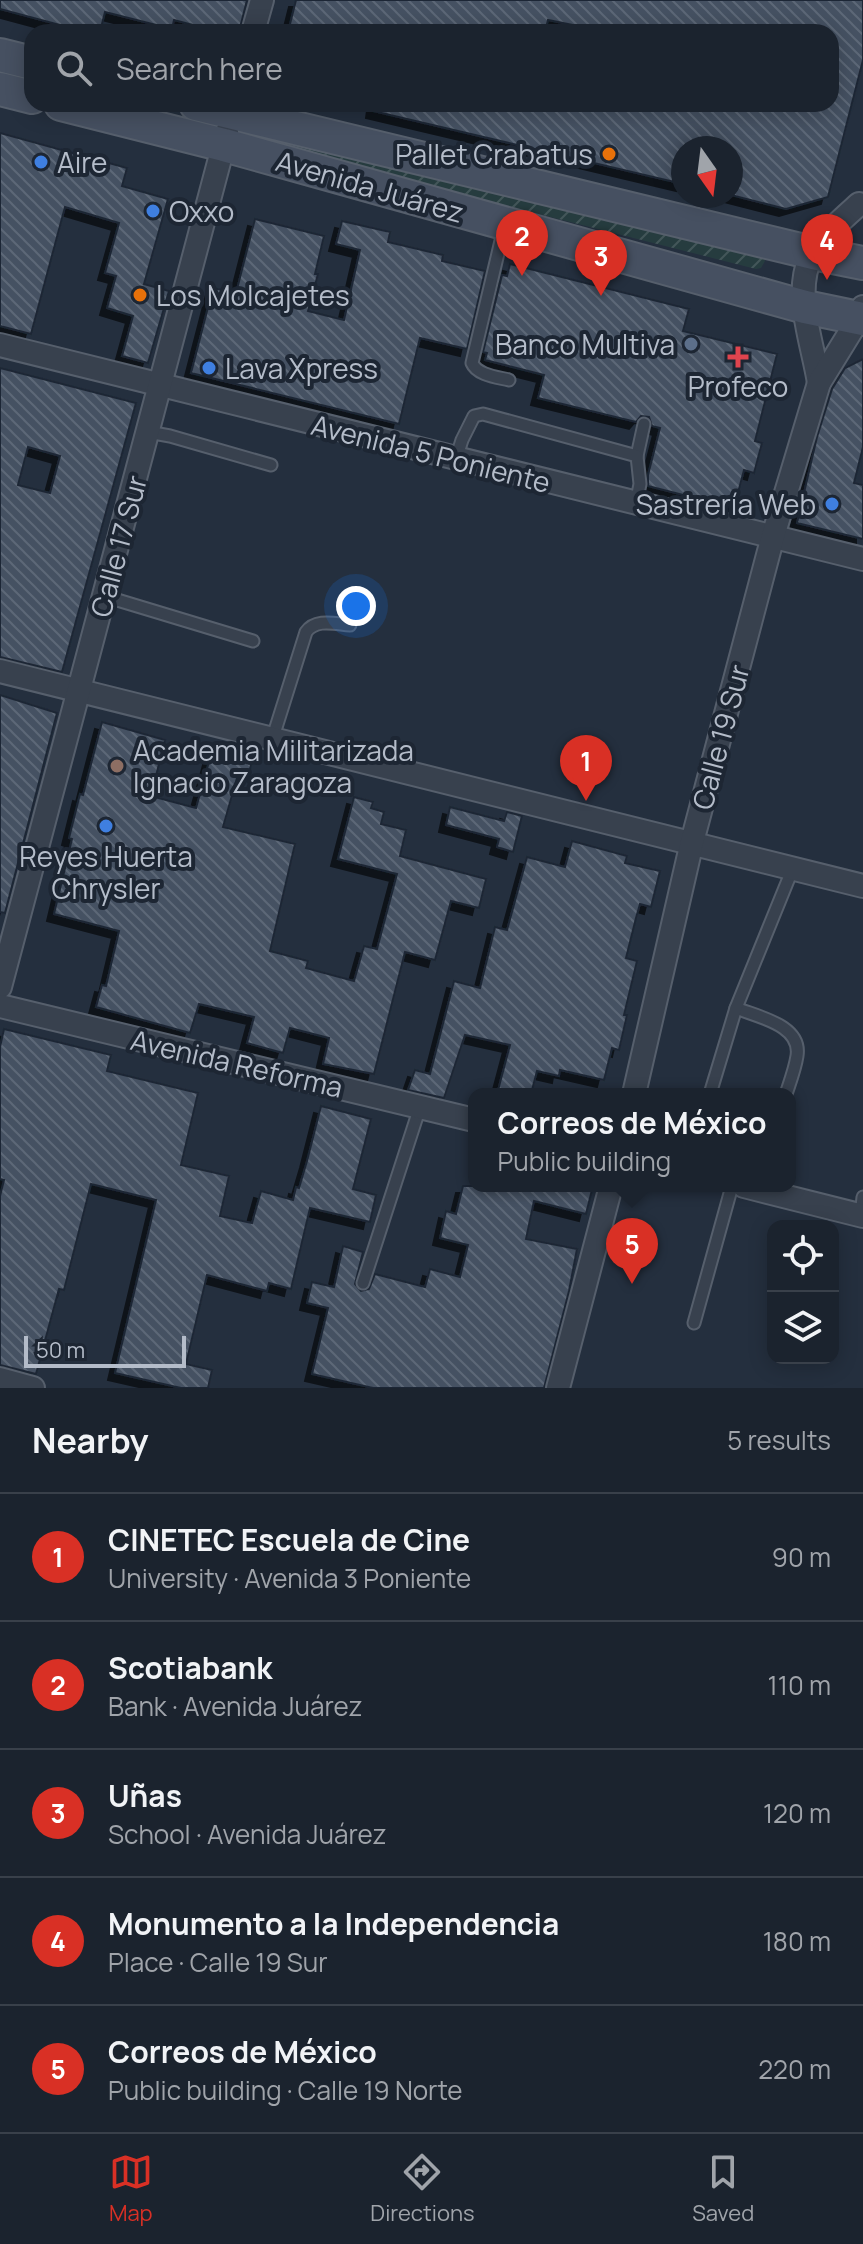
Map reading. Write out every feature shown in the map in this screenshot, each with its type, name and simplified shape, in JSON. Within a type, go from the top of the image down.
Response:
[{"type":"main road","points":[[0,55],[24,61]]},
{"type":"main road","points":[[0,89],[24,95]]},
{"type":"main road","name":"Avenida Juárez","points":[[93,112],[224,145],[805,307],[862,315]]},
{"type":"main road","name":"Avenida Juárez","points":[[249,112],[863,263]]},
{"type":"street","points":[[255,24],[262,0]]},
{"type":"street","name":"Calle 17 Sur","points":[[0,987],[232,112]]},
{"type":"street","name":"Calle 19 Sur","points":[[819,383],[805,307],[805,276],[813,253],[828,234],[862,204]]},
{"type":"street","name":"Calle 19 Sur","points":[[635,1088],[692,842],[773,536],[819,383],[862,315]]},
{"type":"street","name":"Avenida 5 Poniente","points":[[0,345],[863,559]]},
{"type":"street","points":[[0,671],[863,886]]},
{"type":"street","name":"Avenida Reforma","points":[[0,1006],[468,1119]]},
{"type":"street","points":[[558,1388],[609,1192]]},
{"type":"street","points":[[774,1192],[862,1210]]},
{"type":"street","points":[[0,1379],[33,1388]]},
{"type":"lane","points":[[506,223],[472,363],[474,369],[509,380]]},
{"type":"lane","points":[[456,459],[474,416],[483,414],[637,456]]},
{"type":"lane","points":[[636,504],[640,484],[637,456],[644,424]]},
{"type":"lane","points":[[148,432],[271,465]]},
{"type":"lane","points":[[104,596],[253,641]]},
{"type":"lane","points":[[273,737],[306,632],[311,625],[319,622],[350,625]]},
{"type":"lane","points":[[712,1088],[736,1008],[793,868]]},
{"type":"lane","points":[[736,1008],[787,1029],[796,1039],[798,1053],[788,1088]]},
{"type":"lane","points":[[363,1283],[420,1107]]},
{"type":"lane","points":[[694,1323],[730,1192]]},
{"type":"green space","points":[[242,130],[763,256],[765,261],[761,268],[756,269],[246,140],[242,137]]},
{"type":"building","points":[[0,0],[247,0],[241,24],[189,24],[174,20],[173,24],[152,24],[105,12],[102,24],[56,24],[0,9]]},
{"type":"building","points":[[296,0],[863,0],[863,60],[828,197],[786,209],[743,198],[743,136],[671,136],[671,181],[377,112],[839,112],[839,24],[568,24],[548,20],[547,24],[290,24]]},
{"type":"building","points":[[0,133],[127,168],[122,186],[168,199],[144,284],[169,291],[148,363],[122,356],[133,316],[107,308],[116,276],[105,273],[119,223],[65,207],[31,334],[0,326]]},
{"type":"building","points":[[255,219],[324,236],[308,311],[344,320],[360,250],[336,244],[342,221],[390,232],[388,242],[443,255],[442,261],[485,271],[467,349],[420,338],[399,424],[191,373],[213,288],[236,293]]},
{"type":"building","points":[[510,264],[689,309],[683,331],[777,354],[755,441],[762,443],[754,473],[744,470],[734,508],[648,486],[660,428],[652,426],[649,417],[641,416],[636,422],[538,398],[544,375],[485,360],[487,353],[483,352],[502,275],[507,276]]},
{"type":"building","points":[[863,359],[863,447],[854,483],[863,485],[863,539],[797,523],[832,389],[845,368]]},
{"type":"building","points":[[0,368],[136,403],[62,672],[0,657]],"holes":[[[28,447],[60,456],[50,493],[18,485]]]},
{"type":"building","points":[[0,695],[57,713],[5,913],[0,912]]},
{"type":"building","points":[[102,722],[165,740],[151,796],[196,808],[212,751],[252,761],[247,781],[237,778],[223,827],[295,844],[270,951],[308,961],[306,968],[354,981],[364,946],[377,949],[397,874],[338,859],[354,797],[373,802],[371,808],[384,812],[381,824],[406,830],[400,856],[486,879],[479,908],[451,901],[435,960],[405,952],[374,1074],[323,1064],[329,1038],[290,1028],[283,1053],[247,1043],[254,1017],[199,1004],[190,1033],[96,1007],[102,985],[106,986],[119,931],[54,914],[80,794],[83,795]]},
{"type":"building","points":[[450,807],[504,821],[507,812],[522,816],[513,852],[497,847],[499,839],[446,825]]},
{"type":"building","points":[[572,841],[627,856],[625,863],[660,871],[651,907],[640,904],[636,918],[626,958],[637,961],[624,1015],[627,1015],[619,1050],[612,1048],[604,1080],[560,1070],[559,1076],[537,1071],[533,1088],[499,1088],[510,1045],[465,1035],[444,1098],[408,1090],[415,1070],[430,1074],[454,981],[480,988],[495,927],[507,930],[527,857],[565,867]]},
{"type":"building","points":[[4,1029],[111,1055],[107,1071],[198,1093],[181,1165],[229,1176],[220,1216],[252,1223],[261,1191],[293,1200],[321,1106],[371,1119],[353,1189],[376,1195],[370,1222],[310,1208],[291,1289],[269,1283],[267,1291],[207,1275],[186,1364],[212,1370],[208,1388],[181,1388],[115,1373],[156,1200],[91,1184],[64,1290],[59,1289],[36,1374],[0,1365],[0,1196],[4,1180],[0,1179],[0,1047]]},
{"type":"building","points":[[463,1186],[468,1186],[468,1192],[592,1192],[586,1214],[534,1201],[526,1239],[577,1249],[544,1388],[373,1388],[312,1374],[328,1308],[307,1303],[312,1282],[334,1287],[343,1246],[363,1252],[355,1284],[361,1291],[369,1289],[375,1274],[425,1287],[430,1269],[460,1277],[468,1245],[440,1238],[446,1211],[456,1214]]},
{"type":"place","name":"Pallet Crabatus","points":[[609,154]]},
{"type":"place","name":"Aire","points":[[41,162]]},
{"type":"place","name":"Oxxo","points":[[153,211]]},
{"type":"place","name":"Scotiabank","points":[[522,276]]},
{"type":"place","name":"Monumento a la Independencia","points":[[827,280]]},
{"type":"place","name":"Los Molcajetes","points":[[140,295]]},
{"type":"place","name":"Uñas","points":[[601,296]]},
{"type":"place","name":"Banco Multiva","points":[[691,344]]},
{"type":"place","name":"Profeco","points":[[738,357]]},
{"type":"place","name":"Lava Xpress","points":[[209,368]]},
{"type":"place","name":"Sastrería Web","points":[[832,504]]},
{"type":"place","name":"Academia Militarizada Ignacio Zaragoza","points":[[117,766]]},
{"type":"place","name":"CINETEC Escuela de Cine","points":[[586,801]]},
{"type":"place","name":"Reyes Huerta Chrysler","points":[[106,826]]},
{"type":"place","name":"Correos de México","points":[[632,1284]]}]
